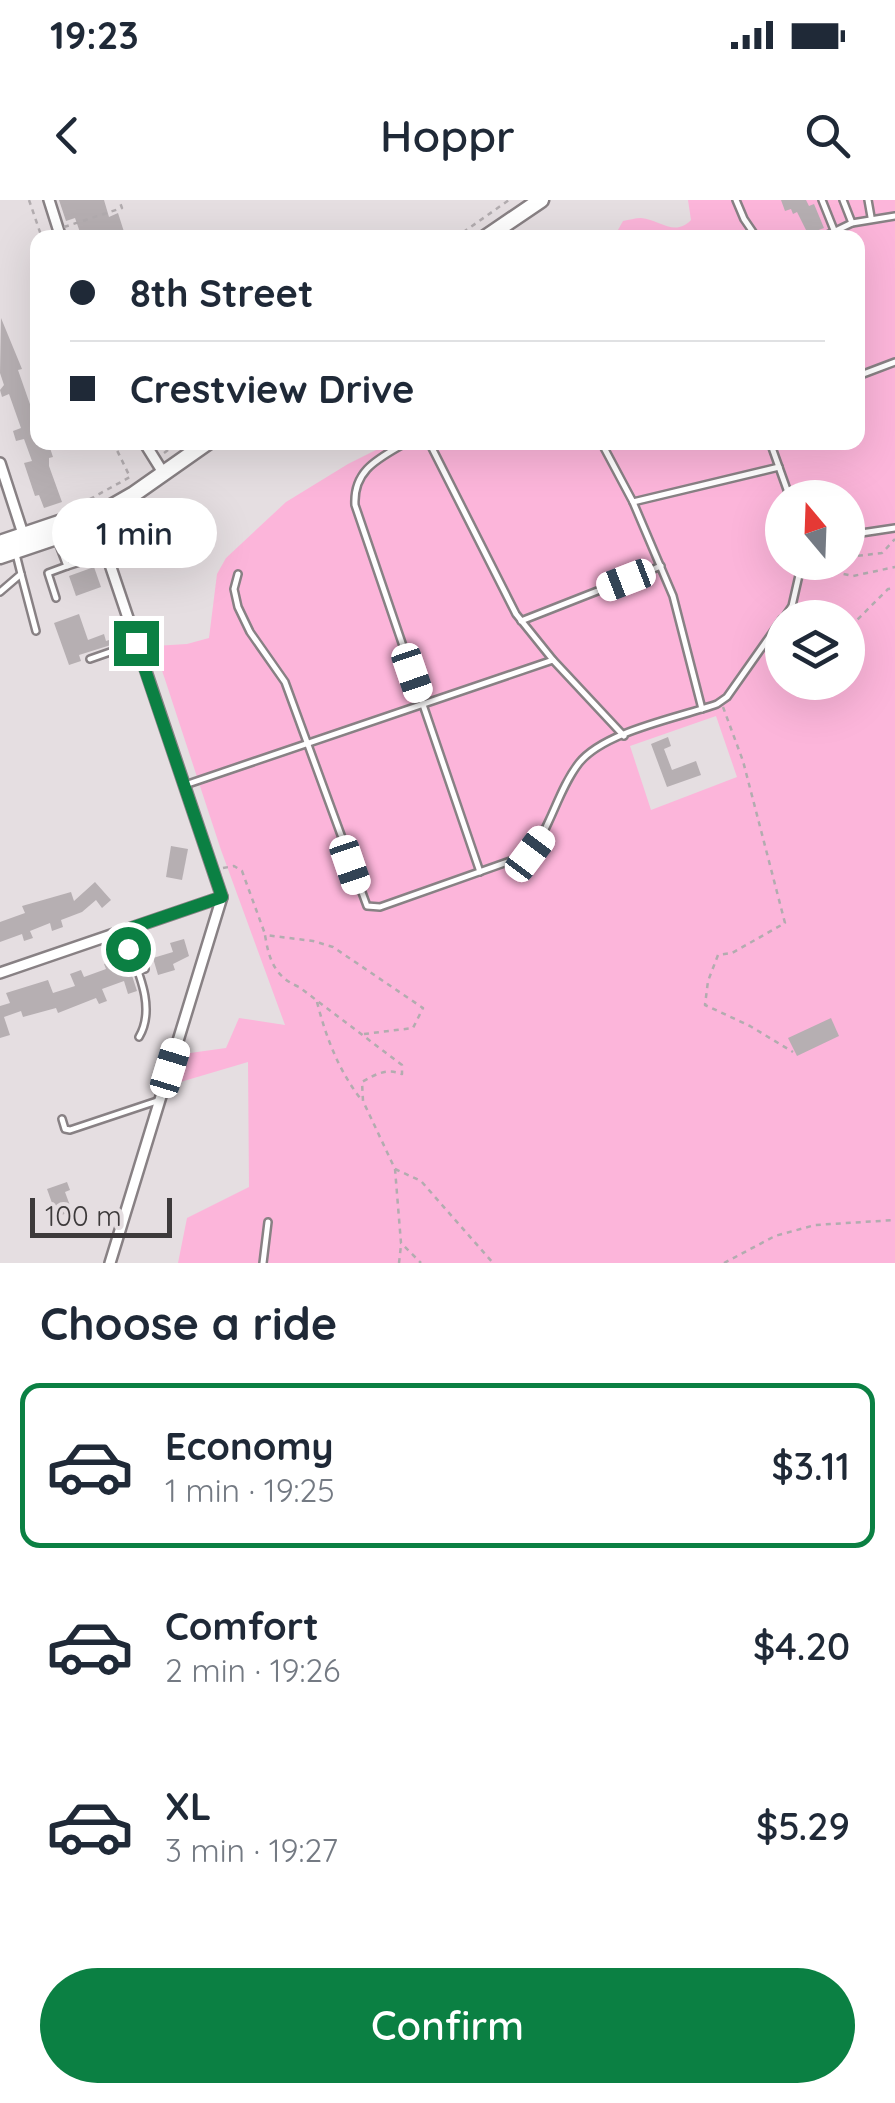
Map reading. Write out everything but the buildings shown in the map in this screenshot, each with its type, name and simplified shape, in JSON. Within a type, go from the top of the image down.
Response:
[{"type":"main road","points":[[496,230],[542,200]]},
{"type":"main road","points":[[0,543],[22,544],[86,526],[197,450]]},
{"type":"main road","points":[[0,556],[80,516],[94,517]]},
{"type":"street","points":[[49,200],[59,230]]},
{"type":"street","points":[[149,450],[164,474]]},
{"type":"street","points":[[0,464],[22,544]]},
{"type":"street","points":[[94,517],[217,872],[222,897],[110,1263]]},
{"type":"street","points":[[0,973],[222,897]]},
{"type":"lane","points":[[736,200],[751,230]]},
{"type":"lane","points":[[822,200],[834,230],[872,218],[895,216]]},
{"type":"lane","points":[[843,200],[852,223]]},
{"type":"lane","points":[[868,200],[872,218]]},
{"type":"lane","points":[[865,373],[895,362]]},
{"type":"lane","points":[[394,450],[370,464],[359,477],[355,505],[480,872]]},
{"type":"lane","points":[[433,450],[521,621],[624,736]]},
{"type":"lane","points":[[605,450],[661,566],[680,617],[702,710]]},
{"type":"lane","points":[[773,450],[783,480]]},
{"type":"lane","points":[[632,502],[778,467]]},
{"type":"lane","points":[[865,532],[895,528]]},
{"type":"lane","points":[[56,537],[66,566]]},
{"type":"lane","points":[[22,544],[21,574],[36,631]]},
{"type":"lane","points":[[56,598],[48,573],[106,554]]},
{"type":"lane","points":[[521,621],[661,566]]},
{"type":"lane","points":[[0,592],[21,574]]},
{"type":"lane","points":[[238,574],[235,595],[243,618],[278,668],[367,906],[380,907],[530,854],[579,764],[598,747],[721,701],[765,643]]},
{"type":"lane","points":[[90,659],[136,643]]},
{"type":"lane","points":[[185,786],[553,660]]},
{"type":"lane","points":[[127,930],[145,969]]},
{"type":"lane","points":[[127,930],[147,1007],[145,1028],[139,1038]]},
{"type":"lane","points":[[62,1119],[70,1130],[149,1102],[160,1102]]},
{"type":"lane","points":[[263,1263],[268,1222]]},
{"type":"path","points":[[29,200],[39,230]]},
{"type":"path","points":[[67,230],[122,208],[119,200]]},
{"type":"path","points":[[467,230],[510,200]]},
{"type":"path","points":[[73,508],[130,477],[117,450]]},
{"type":"path","points":[[155,460],[168,450]]},
{"type":"path","points":[[101,538],[131,538],[149,522],[138,492]]},
{"type":"path","points":[[865,556],[882,554],[895,539]]},
{"type":"path","points":[[865,573],[895,567]]},
{"type":"path","points":[[865,612],[888,589],[895,588]]},
{"type":"path","points":[[721,701],[743,761],[785,923],[732,952],[718,955],[708,981],[705,1005],[793,1052]]},
{"type":"path","points":[[214,857],[217,872],[234,866],[242,871],[265,935],[268,956],[282,980],[317,1000],[402,1065],[402,1074],[392,1070],[378,1072],[362,1082],[362,1101]]},
{"type":"path","points":[[265,935],[313,940],[333,947],[423,1008],[413,1028],[364,1034]]},
{"type":"path","points":[[317,1000],[325,1032],[345,1078],[362,1101],[395,1169],[399,1263]]},
{"type":"path","points":[[395,1169],[421,1181],[493,1263]]},
{"type":"path","points":[[724,1263],[774,1236],[815,1225],[895,1220]]},
{"type":"path","points":[[401,1244],[421,1263]]},
{"type":"shaded area","points":[[688,200],[895,200],[895,1263],[178,1263],[187,1218],[249,1187],[248,1062],[177,1083],[190,1053],[226,1048],[239,1018],[285,1025],[221,850],[154,646],[209,638],[217,574],[226,558],[286,502],[376,450],[865,450],[865,230],[618,230],[623,221],[641,218],[679,227],[691,220]],"holes":[[[716,716],[737,777],[651,810],[630,746]]]},
{"type":"route","points":[[128,949],[122,931],[222,897],[136,643]]}]
